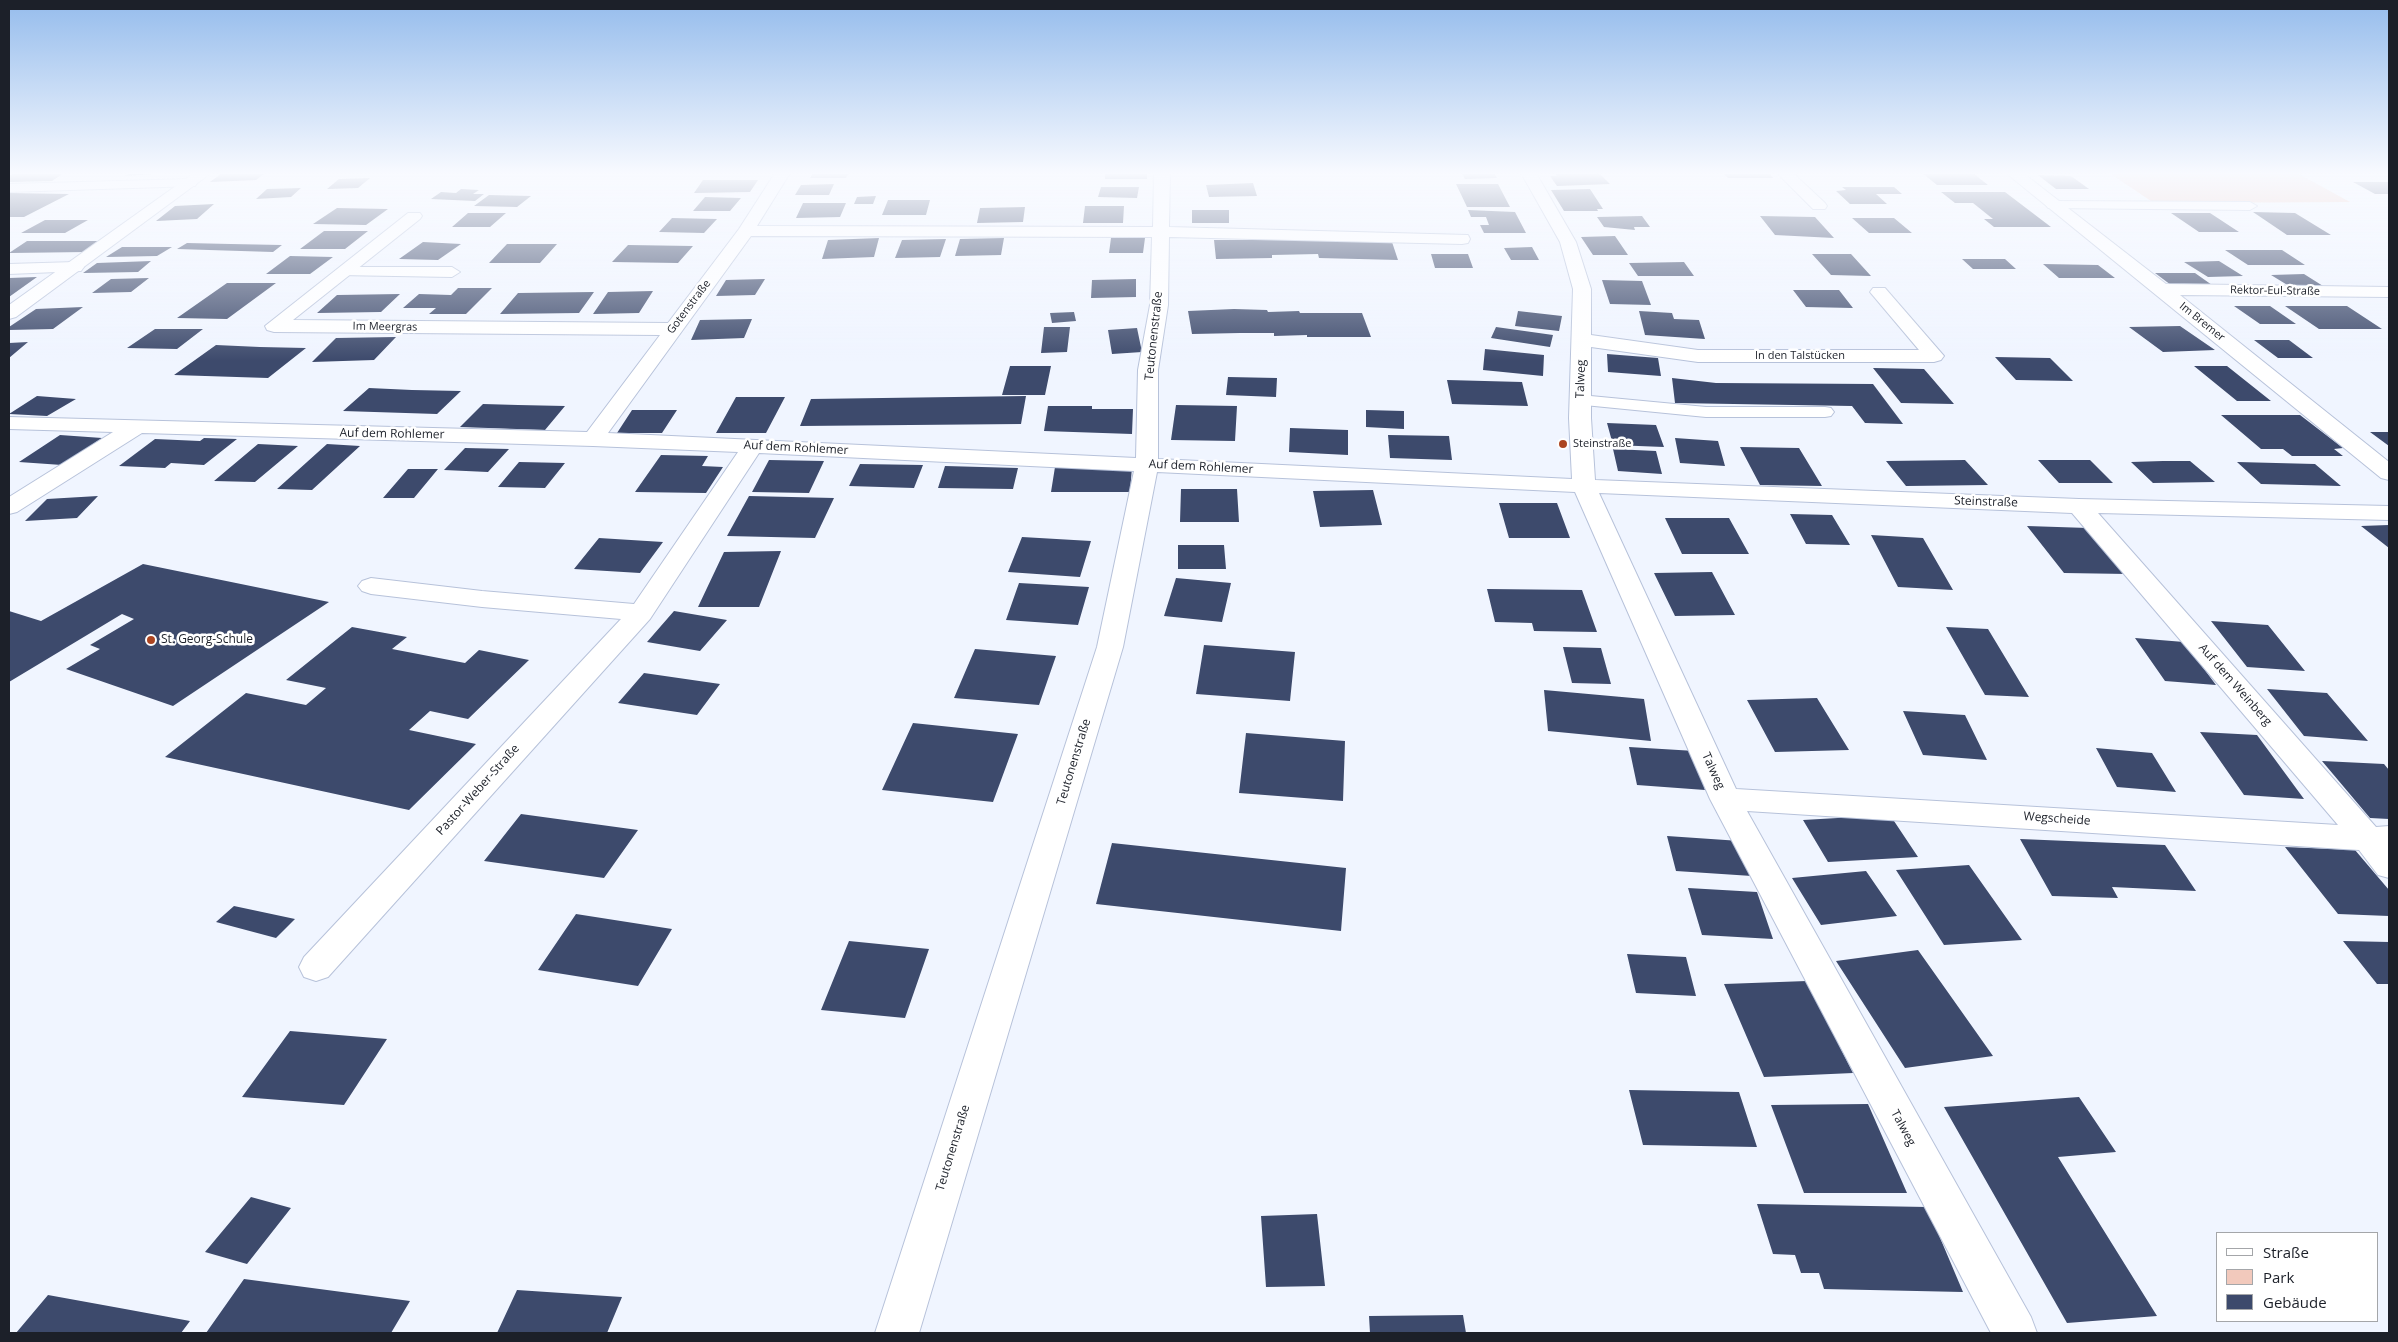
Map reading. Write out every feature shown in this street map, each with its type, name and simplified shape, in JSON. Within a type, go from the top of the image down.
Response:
[{"type":"street","points":[[9,313],[118,236]]},
{"type":"street","name":"Im Meergras","points":[[389,236],[274,326],[673,330]]},
{"type":"street","name":"Gotenstraße","points":[[593,439],[743,236]]},
{"type":"street","name":"Teutonenstraße","points":[[897,1333],[1110,648],[1147,464],[1148,370],[1159,305],[1161,236]]},
{"type":"street","points":[[1317,236],[1462,239]]},
{"type":"street","name":"Talweg","points":[[1564,236],[1568,242],[1582,289],[1583,340],[1580,400],[1584,486],[1725,798],[2015,1333]]},
{"type":"street","name":"Im Bremer","points":[[2093,236],[2162,289],[2389,473]]},
{"type":"street","points":[[9,269],[75,267]]},
{"type":"street","name":"Rektor-Eul-Straße","points":[[2162,289],[2389,292]]},
{"type":"street","name":"In den Talstücken","points":[[1583,340],[1698,356],[1934,356],[1879,292]]},
{"type":"street","name":"Auf dem Rohlemer","points":[[9,423],[135,428],[593,439],[1584,486]]},
{"type":"street","points":[[9,507],[135,428]]},
{"type":"street","name":"Pastor-Weber-Straße","points":[[316,967],[641,613],[752,446]]},
{"type":"street","name":"Steinstraße","points":[[1584,486],[2079,506],[2389,513]]},
{"type":"street","name":"Auf dem Weinberg","points":[[2079,506],[2379,838],[2389,866]]},
{"type":"street","points":[[371,586],[482,599],[641,613]]},
{"type":"street","name":"Wegscheide","points":[[1725,798],[2379,838]]},
{"type":"lane","points":[[343,272],[452,272]]},
{"type":"lane","points":[[1580,400],[1706,412],[1825,412]]},
{"type":"building","points":[[318,236],[362,236],[345,249],[300,249]]},
{"type":"building","points":[[1615,236],[1628,255],[1593,255],[1581,237]]},
{"type":"building","points":[[1787,236],[1832,236],[1834,238]]},
{"type":"building","points":[[879,238],[874,257],[822,259],[828,240]]},
{"type":"building","points":[[1004,238],[1001,255],[955,256],[960,239]]},
{"type":"building","points":[[1111,238],[1145,238],[1143,253],[1109,253]]},
{"type":"building","points":[[1269,238],[1392,242],[1398,260],[1319,258],[1318,254],[1272,255],[1272,258],[1216,259],[1214,240],[1270,240]]},
{"type":"building","points":[[946,239],[940,257],[895,258],[902,240]]},
{"type":"building","points":[[27,241],[104,241],[86,252],[9,253]]},
{"type":"building","points":[[423,242],[461,244],[438,260],[399,259]]},
{"type":"building","points":[[187,243],[282,245],[273,252],[177,249]]},
{"type":"building","points":[[507,244],[557,244],[540,263],[489,263]]},
{"type":"building","points":[[628,245],[693,246],[678,263],[612,262]]},
{"type":"building","points":[[122,247],[172,247],[157,256],[106,257]]},
{"type":"building","points":[[1532,247],[1539,260],[1511,260],[1504,248]]},
{"type":"building","points":[[2225,250],[2282,250],[2305,265],[2248,265]]},
{"type":"building","points":[[1431,254],[1468,254],[1473,268],[1435,268]]},
{"type":"building","points":[[1812,254],[1851,254],[1871,276],[1831,275]]},
{"type":"building","points":[[290,256],[333,257],[310,274],[266,274]]},
{"type":"building","points":[[1962,259],[2005,259],[2016,269],[1973,269]]},
{"type":"building","points":[[151,261],[138,272],[83,273],[97,263]]},
{"type":"building","points":[[2219,261],[2243,276],[2208,277],[2184,262]]},
{"type":"building","points":[[1684,262],[1694,276],[1638,276],[1629,263]]},
{"type":"building","points":[[2043,264],[2098,265],[2115,278],[2059,278]]},
{"type":"building","points":[[2155,273],[2195,273],[2212,285],[2171,285]]},
{"type":"building","points":[[2304,274],[2323,286],[2289,286],[2271,275]]},
{"type":"building","points":[[37,277],[9,297],[9,278]]},
{"type":"building","points":[[149,278],[131,292],[92,293],[111,279]]},
{"type":"building","points":[[765,279],[755,295],[716,296],[726,280]]},
{"type":"building","points":[[1136,279],[1136,297],[1091,298],[1092,280]]},
{"type":"building","points":[[1602,280],[1642,281],[1651,305],[1610,304]]},
{"type":"building","points":[[227,283],[276,283],[227,319],[177,318]]},
{"type":"building","points":[[458,288],[492,288],[466,314],[429,314],[436,308],[403,308],[419,294],[451,295]]},
{"type":"building","points":[[1793,290],[1839,290],[1853,308],[1806,307]]},
{"type":"building","points":[[653,291],[639,313],[593,314],[608,292]]},
{"type":"building","points":[[594,292],[579,313],[500,314],[518,293]]},
{"type":"building","points":[[400,294],[381,312],[317,313],[337,295]]},
{"type":"building","points":[[2234,306],[2270,306],[2296,324],[2260,324]]},
{"type":"building","points":[[2285,306],[2347,306],[2382,329],[2319,329]]},
{"type":"building","points":[[83,307],[53,329],[9,330],[9,327],[36,309]]},
{"type":"building","points":[[1267,310],[1268,312],[1299,311],[1300,313],[1362,313],[1371,337],[1274,336],[1274,333],[1192,334],[1188,311]]},
{"type":"building","points":[[1518,311],[1562,316],[1559,331],[1515,326]]},
{"type":"building","points":[[1639,311],[1672,313],[1674,319],[1699,320],[1705,339],[1645,335]]},
{"type":"building","points":[[1074,312],[1076,321],[1052,323],[1050,313]]},
{"type":"building","points":[[752,319],[744,338],[691,340],[700,320]]},
{"type":"building","points":[[2180,326],[2215,350],[2163,352],[2129,327]]},
{"type":"building","points":[[1044,327],[1070,327],[1067,352],[1041,353]]},
{"type":"building","points":[[1496,327],[1553,335],[1550,347],[1491,338]]},
{"type":"building","points":[[1137,328],[1142,352],[1112,354],[1108,330]]},
{"type":"building","points":[[155,329],[203,329],[177,349],[127,348]]},
{"type":"building","points":[[396,337],[374,360],[312,362],[336,338]]},
{"type":"building","points":[[2254,340],[2289,340],[2313,358],[2278,358]]},
{"type":"building","points":[[28,342],[9,358],[9,343]]},
{"type":"building","points":[[216,345],[306,348],[268,378],[174,375]]},
{"type":"building","points":[[1485,349],[1544,355],[1543,376],[1483,370]]},
{"type":"building","points":[[1607,354],[1658,358],[1661,376],[1608,372]]},
{"type":"building","points":[[1995,357],[2050,358],[2073,381],[2016,380]]},
{"type":"building","points":[[1010,366],[1051,366],[1045,395],[1002,395]]},
{"type":"building","points":[[2194,366],[2227,366],[2271,401],[2237,401]]},
{"type":"building","points":[[1873,368],[1924,369],[1954,404],[1901,403]]},
{"type":"building","points":[[1228,377],[1277,378],[1276,397],[1226,395]]},
{"type":"building","points":[[1672,378],[1716,383],[1873,384],[1903,424],[1865,423],[1852,406],[1675,403]]},
{"type":"building","points":[[1447,380],[1522,382],[1528,406],[1452,404]]},
{"type":"building","points":[[369,388],[461,391],[437,414],[343,411]]},
{"type":"building","points":[[37,396],[76,399],[47,416],[9,414]]},
{"type":"building","points":[[1026,396],[1021,424],[800,426],[811,399]]},
{"type":"building","points":[[736,397],[785,397],[766,433],[716,433]]},
{"type":"building","points":[[483,404],[565,406],[545,430],[460,427]]},
{"type":"building","points":[[1176,405],[1237,406],[1235,441],[1171,440]]},
{"type":"building","points":[[1048,406],[1092,406],[1092,409],[1133,409],[1132,434],[1044,431]]},
{"type":"building","points":[[632,410],[677,410],[662,433],[617,433]]},
{"type":"building","points":[[1366,410],[1404,411],[1404,429],[1366,427]]},
{"type":"building","points":[[2221,415],[2300,415],[2343,448],[2334,449],[2343,456],[2292,456],[2283,449],[2261,449]]},
{"type":"building","points":[[1607,423],[1656,425],[1664,447],[1613,445]]},
{"type":"building","points":[[1290,428],[1348,430],[1348,455],[1289,452]]},
{"type":"building","points":[[2370,432],[2389,432],[2389,446]]},
{"type":"building","points":[[60,435],[102,438],[62,465],[19,462]]},
{"type":"building","points":[[1388,435],[1449,436],[1452,460],[1390,458]]},
{"type":"building","points":[[204,438],[237,439],[204,465],[171,463],[165,468],[119,466],[155,439],[200,441]]},
{"type":"building","points":[[1675,438],[1718,441],[1725,466],[1680,463]]},
{"type":"building","points":[[258,444],[298,446],[255,482],[214,481]]},
{"type":"building","points":[[327,444],[360,446],[312,490],[277,489]]},
{"type":"building","points":[[1740,447],[1799,448],[1822,486],[1760,485]]},
{"type":"building","points":[[465,448],[509,449],[488,472],[444,470]]},
{"type":"building","points":[[1613,449],[1656,451],[1662,474],[1618,471]]},
{"type":"building","points":[[661,455],[708,456],[702,466],[723,467],[706,493],[635,492]]},
{"type":"building","points":[[769,460],[824,461],[809,493],[752,492]]},
{"type":"building","points":[[1965,460],[1988,485],[1906,486],[1886,461]]},
{"type":"building","points":[[2038,460],[2090,460],[2113,483],[2059,483]]},
{"type":"building","points":[[2190,461],[2215,482],[2153,483],[2131,462]]},
{"type":"building","points":[[519,462],[565,463],[545,488],[498,487]]},
{"type":"building","points":[[2237,462],[2315,464],[2341,486],[2261,484]]},
{"type":"building","points":[[860,464],[923,465],[914,488],[849,486]]},
{"type":"building","points":[[945,466],[1018,468],[1013,489],[938,488]]},
{"type":"building","points":[[1055,467],[1132,467],[1130,492],[1051,492]]},
{"type":"building","points":[[408,469],[438,469],[414,498],[383,498]]},
{"type":"building","points":[[1181,489],[1237,489],[1239,522],[1180,522]]},
{"type":"building","points":[[1373,490],[1382,525],[1320,527],[1313,491]]},
{"type":"building","points":[[98,496],[77,518],[25,521],[47,499]]},
{"type":"building","points":[[749,496],[834,498],[815,538],[727,536]]},
{"type":"building","points":[[1499,503],[1557,503],[1570,538],[1509,538]]},
{"type":"building","points":[[1790,514],[1832,515],[1850,545],[1806,544]]},
{"type":"building","points":[[1665,518],[1729,518],[1749,554],[1682,554]]},
{"type":"building","points":[[2389,525],[2389,548],[2361,526]]},
{"type":"building","points":[[2027,526],[2088,528],[2128,574],[2064,573]]},
{"type":"building","points":[[1871,535],[1923,538],[1953,590],[1898,587]]},
{"type":"building","points":[[1022,537],[1091,541],[1080,577],[1008,572]]},
{"type":"building","points":[[599,538],[663,542],[640,573],[574,569]]},
{"type":"building","points":[[1178,545],[1224,545],[1226,569],[1178,569]]},
{"type":"building","points":[[781,551],[759,607],[698,607],[724,552]]},
{"type":"building","name":"St. Georg-Schule","points":[[143,564],[329,602],[173,706],[66,669],[100,649],[90,645],[134,619],[122,614],[9,682],[9,611],[41,621]]},
{"type":"building","points":[[1712,572],[1735,615],[1675,616],[1654,573]]},
{"type":"building","points":[[1176,578],[1231,583],[1222,622],[1164,616]]},
{"type":"building","points":[[1019,583],[1089,587],[1078,625],[1006,620]]},
{"type":"building","points":[[1487,589],[1582,590],[1597,632],[1534,631],[1532,623],[1495,622]]},
{"type":"building","points":[[674,611],[727,620],[700,651],[647,642]]},
{"type":"building","points":[[2211,621],[2268,625],[2305,671],[2247,667]]},
{"type":"building","points":[[352,627],[407,637],[392,649],[465,663],[479,650],[529,660],[468,719],[430,711],[409,730],[476,744],[409,810],[165,757],[246,693],[306,705],[326,688],[286,680]]},
{"type":"building","points":[[1946,627],[1988,629],[2029,697],[1985,695]]},
{"type":"building","points":[[2135,638],[2184,642],[2216,685],[2165,681]]},
{"type":"building","points":[[1204,645],[1295,652],[1290,701],[1196,694]]},
{"type":"building","points":[[1563,647],[1601,648],[1611,684],[1572,683]]},
{"type":"building","points":[[975,649],[1056,656],[1039,705],[954,698]]},
{"type":"building","points":[[644,673],[720,684],[697,715],[618,703]]},
{"type":"building","points":[[2267,689],[2327,693],[2368,741],[2304,736]]},
{"type":"building","points":[[1544,690],[1644,699],[1651,741],[1548,731]]},
{"type":"building","points":[[1817,698],[1849,750],[1775,752],[1747,700]]},
{"type":"building","points":[[1903,711],[1965,715],[1987,760],[1923,755]]},
{"type":"building","points":[[913,723],[1018,734],[993,802],[882,790]]},
{"type":"building","points":[[2200,732],[2257,735],[2304,799],[2244,795]]},
{"type":"building","points":[[1246,733],[1345,741],[1343,801],[1239,793]]},
{"type":"building","points":[[1629,747],[1695,751],[1705,790],[1637,785]]},
{"type":"building","points":[[2096,748],[2152,753],[2176,792],[2117,787]]},
{"type":"building","points":[[2322,761],[2384,764],[2389,770],[2389,819],[2370,818]]},
{"type":"building","points":[[521,814],[638,830],[604,878],[484,861]]},
{"type":"building","points":[[1890,815],[1918,857],[1828,862],[1803,820]]},
{"type":"building","points":[[1667,836],[1740,841],[1752,876],[1676,871]]},
{"type":"building","points":[[2020,839],[2165,845],[2196,891],[2112,887],[2118,898],[2052,896]]},
{"type":"building","points":[[1112,843],[1346,868],[1341,931],[1096,904]]},
{"type":"building","points":[[2285,847],[2355,850],[2389,890],[2389,916],[2338,914]]},
{"type":"building","points":[[1969,865],[2022,940],[1944,945],[1896,870]]},
{"type":"building","points":[[1866,871],[1897,916],[1821,925],[1792,878]]},
{"type":"building","points":[[1688,888],[1757,892],[1773,939],[1702,935]]},
{"type":"building","points":[[234,906],[295,919],[276,938],[216,922]]},
{"type":"building","points":[[576,914],[672,929],[638,986],[538,970]]},
{"type":"building","points":[[849,941],[929,949],[905,1018],[821,1010]]},
{"type":"building","points":[[2343,941],[2389,942],[2389,984],[2377,984]]},
{"type":"building","points":[[1918,950],[1993,1056],[1905,1068],[1836,961]]},
{"type":"building","points":[[1627,954],[1686,957],[1696,996],[1636,993]]},
{"type":"building","points":[[1807,981],[1853,1073],[1764,1077],[1724,984]]},
{"type":"building","points":[[290,1031],[387,1039],[344,1105],[242,1097]]},
{"type":"building","points":[[1629,1090],[1739,1092],[1757,1147],[1643,1145]]},
{"type":"building","points":[[2079,1097],[2116,1152],[2058,1157],[2157,1316],[2067,1323],[1944,1107]]},
{"type":"building","points":[[1868,1104],[1907,1193],[1804,1193],[1771,1105]]},
{"type":"building","points":[[251,1197],[291,1208],[247,1264],[205,1252]]},
{"type":"building","points":[[1757,1204],[1927,1207],[1963,1292],[1824,1289],[1819,1273],[1801,1273],[1795,1255],[1773,1254]]},
{"type":"building","points":[[1317,1214],[1325,1286],[1266,1287],[1261,1216]]},
{"type":"building","points":[[244,1279],[410,1301],[391,1333],[206,1333]]},
{"type":"building","points":[[517,1290],[622,1297],[607,1333],[497,1333]]},
{"type":"building","points":[[48,1295],[190,1321],[181,1333],[16,1333]]},
{"type":"building","points":[[1463,1315],[1466,1333],[1370,1333],[1369,1316]]},
{"type":"place","name":"Steinstraße","points":[[1563,444]]},
{"type":"place","name":"St. Georg-Schule","points":[[151,640]]}]
